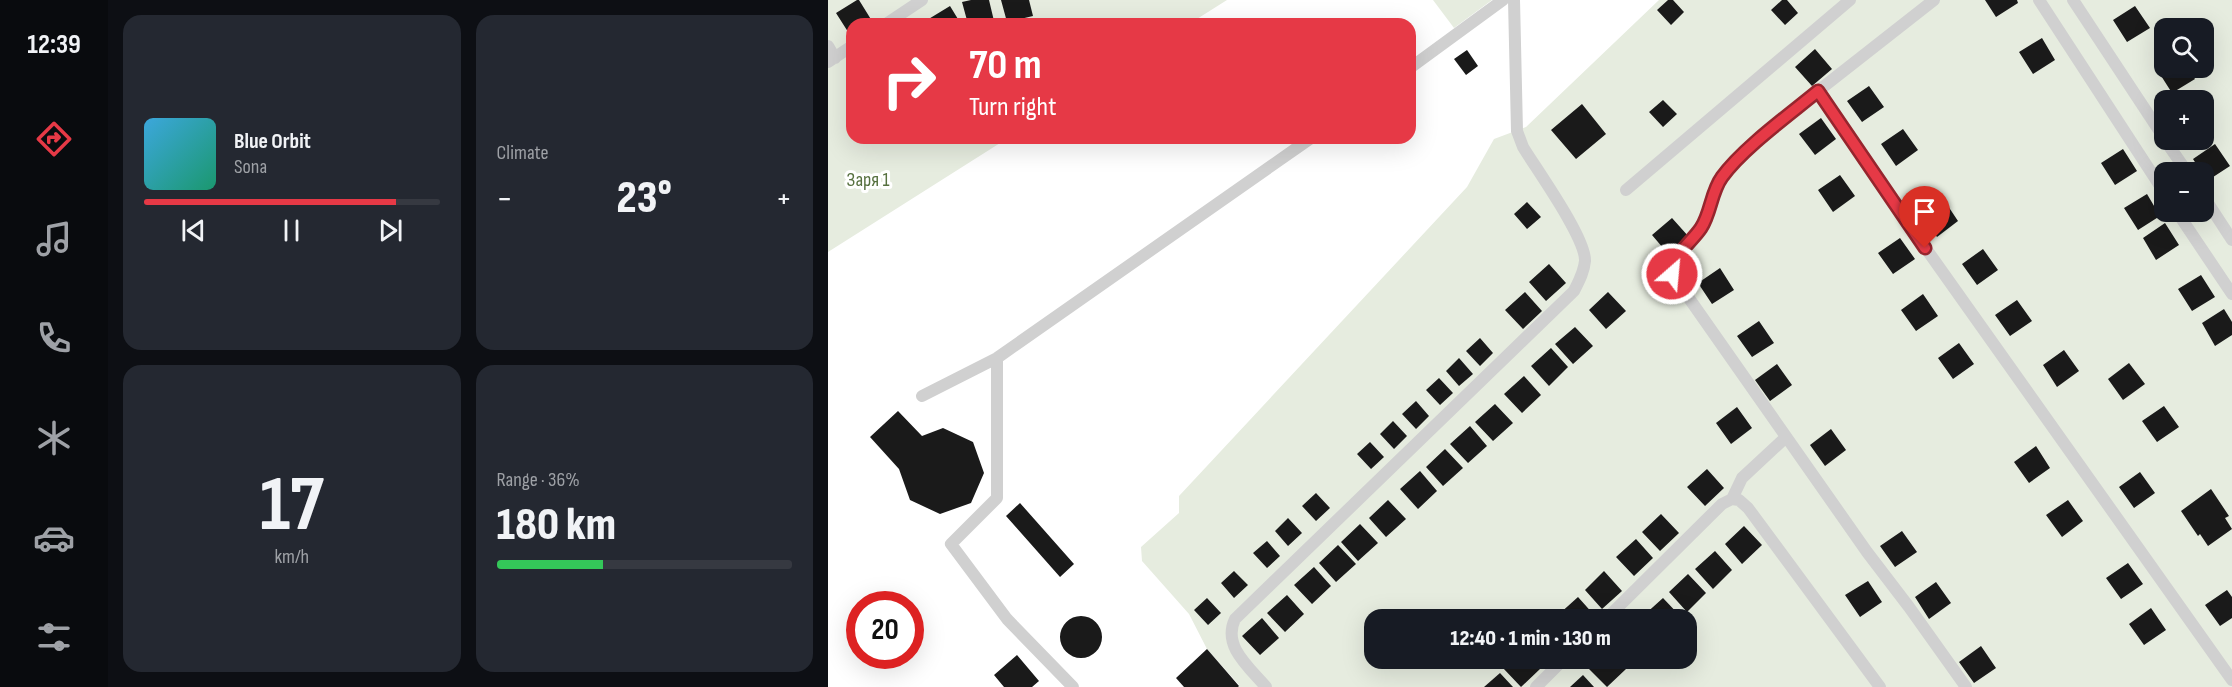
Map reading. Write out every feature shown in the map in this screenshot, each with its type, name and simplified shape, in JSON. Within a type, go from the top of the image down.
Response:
[{"type":"lane","points":[[895,18],[922,0]]},
{"type":"lane","points":[[1416,64],[1503,0]]},
{"type":"lane","points":[[1266,687],[1232,644],[1230,630],[1235,619],[1574,291],[1582,274],[1585,259],[1581,241],[1523,147],[1517,131],[1514,0]]},
{"type":"lane","points":[[1626,190],[1850,0]]},
{"type":"lane","points":[[1934,0],[1818,91],[1738,158],[1720,179],[1702,226],[1676,257],[1672,266],[1672,274],[1867,552],[1966,687]]},
{"type":"lane","points":[[2039,0],[2154,177]]},
{"type":"lane","points":[[2073,0],[2154,122]]},
{"type":"lane","points":[[828,46],[832,60],[846,50]]},
{"type":"lane","points":[[1818,91],[1927,250],[2232,680]]},
{"type":"lane","points":[[922,396],[997,358],[1302,144]]},
{"type":"lane","points":[[2214,212],[2232,240]]},
{"type":"lane","points":[[2184,222],[2232,294]]},
{"type":"lane","points":[[997,358],[997,498],[951,544],[1006,619],[1073,687]]},
{"type":"lane","points":[[1732,499],[1742,478],[1786,437]]},
{"type":"lane","points":[[1616,609],[1722,504],[1732,499],[1739,500],[1748,508],[1880,687]]},
{"type":"lane","points":[[1536,687],[1554,669]]},
{"type":"green space","name":"Заря 1","points":[[828,0],[1227,0],[1198,18],[846,18],[846,144],[999,144],[828,252]]},
{"type":"green space","points":[[1433,0],[1492,0],[1454,28]]},
{"type":"green space","points":[[1659,0],[2232,0],[2232,687],[1238,687],[1239,685],[1207,649],[1189,614],[1142,561],[1141,547],[1179,513],[1179,496],[1467,187],[1494,139],[1526,127]]},
{"type":"building","points":[[859,0],[870,18],[846,18],[846,29],[836,13]]},
{"type":"building","points":[[989,0],[993,18],[966,18],[962,2]]},
{"type":"building","points":[[1001,0],[1029,0],[1033,16],[1006,18]]},
{"type":"building","points":[[1668,0],[1673,0],[1684,12],[1671,25],[1657,10]]},
{"type":"building","points":[[1782,0],[1787,0],[1798,13],[1785,25],[1771,10]]},
{"type":"building","points":[[1985,0],[2017,0],[2018,3],[1996,17]]},
{"type":"building","points":[[950,6],[957,18],[930,18]]},
{"type":"building","points":[[2135,6],[2150,28],[2127,42],[2113,20]]},
{"type":"building","points":[[2042,38],[2055,60],[2033,74],[2019,52]]},
{"type":"building","points":[[1815,49],[1832,69],[1812,86],[1795,67]]},
{"type":"building","points":[[1467,50],[1478,66],[1466,75],[1454,59]]},
{"type":"building","points":[[2162,78],[2195,79],[2177,90],[2170,90]]},
{"type":"building","points":[[1869,86],[1884,107],[1862,122],[1847,101]]},
{"type":"building","points":[[1663,100],[1677,114],[1663,127],[1649,112]]},
{"type":"building","points":[[1582,104],[1606,134],[1576,159],[1551,130]]},
{"type":"building","points":[[1821,118],[1836,139],[1815,155],[1799,134]]},
{"type":"building","points":[[1903,129],[1918,150],[1896,166],[1881,144]]},
{"type":"building","points":[[2214,145],[2230,166],[2214,176],[2214,162],[2195,162],[2193,159],[2206,150],[2214,150]]},
{"type":"building","points":[[2123,149],[2137,171],[2115,185],[2101,163]]},
{"type":"building","points":[[1840,175],[1855,196],[1833,212],[1818,190]]},
{"type":"building","points":[[2147,194],[2154,206],[2154,220],[2138,230],[2124,208]]},
{"type":"building","points":[[1944,200],[1958,221],[1937,237],[1922,215]]},
{"type":"building","points":[[1527,202],[1541,217],[1527,229],[1514,214]]},
{"type":"building","points":[[1672,218],[1689,237],[1669,255],[1652,235]]},
{"type":"building","points":[[2165,223],[2179,245],[2156,260],[2143,238]]},
{"type":"building","points":[[1900,238],[1915,259],[1893,274],[1878,253]]},
{"type":"building","points":[[1983,249],[1998,270],[1977,285],[1962,264]]},
{"type":"building","points":[[1549,264],[1566,283],[1546,301],[1529,282]]},
{"type":"building","points":[[1720,268],[1734,290],[1712,304],[1698,283]]},
{"type":"building","points":[[2201,275],[2215,297],[2192,311],[2178,289]]},
{"type":"building","points":[[1525,292],[1542,311],[1523,329],[1505,310]]},
{"type":"building","points":[[1608,292],[1626,311],[1606,329],[1589,310]]},
{"type":"building","points":[[1923,294],[1938,316],[1916,331],[1901,310]]},
{"type":"building","points":[[2017,300],[2032,321],[2010,336],[1995,315]]},
{"type":"building","points":[[2224,309],[2232,322],[2232,335],[2215,346],[2202,323]]},
{"type":"building","points":[[1759,321],[1774,343],[1752,357],[1737,336]]},
{"type":"building","points":[[1575,327],[1593,346],[1573,364],[1555,344]]},
{"type":"building","points":[[1480,338],[1493,353],[1480,366],[1466,351]]},
{"type":"building","points":[[1959,343],[1974,364],[1953,379],[1938,358]]},
{"type":"building","points":[[1551,348],[1568,367],[1549,386],[1531,366]]},
{"type":"building","points":[[2064,350],[2079,371],[2057,387],[2043,365]]},
{"type":"building","points":[[1459,358],[1473,374],[1459,386],[1446,371]]},
{"type":"building","points":[[2129,363],[2145,384],[2123,400],[2108,379]]},
{"type":"building","points":[[1777,364],[1792,385],[1770,401],[1755,380]]},
{"type":"building","points":[[1524,376],[1541,395],[1522,413],[1504,394]]},
{"type":"building","points":[[1439,378],[1453,393],[1440,405],[1426,390]]},
{"type":"building","points":[[1416,401],[1429,416],[1416,429],[1402,414]]},
{"type":"building","points":[[1495,404],[1513,423],[1493,441],[1475,422]]},
{"type":"building","points":[[2164,406],[2179,427],[2157,442],[2142,421]]},
{"type":"building","points":[[1737,407],[1752,428],[1731,444],[1716,423]]},
{"type":"building","points":[[898,411],[922,436],[943,428],[973,442],[984,473],[971,503],[940,514],[910,500],[899,469],[870,437]]},
{"type":"building","points":[[1393,421],[1407,436],[1394,449],[1380,434]]},
{"type":"building","points":[[1470,426],[1487,446],[1468,463],[1450,444]]},
{"type":"building","points":[[1831,429],[1846,450],[1825,466],[1810,445]]},
{"type":"building","points":[[1370,442],[1384,457],[1371,469],[1357,454]]},
{"type":"building","points":[[2036,446],[2050,468],[2029,483],[2014,462]]},
{"type":"building","points":[[1445,449],[1463,468],[1443,486],[1426,467]]},
{"type":"building","points":[[1707,469],[1724,488],[1705,506],[1687,487]]},
{"type":"building","points":[[1420,471],[1437,491],[1418,509],[1400,489]]},
{"type":"building","points":[[2140,472],[2155,493],[2134,508],[2119,487]]},
{"type":"building","points":[[2211,489],[2229,516],[2225,518],[2232,529],[2208,546],[2200,534],[2198,536],[2181,511]]},
{"type":"building","points":[[1316,493],[1330,508],[1316,521],[1302,506]]},
{"type":"building","points":[[1388,500],[1406,519],[1386,537],[1369,518]]},
{"type":"building","points":[[2068,500],[2083,521],[2062,537],[2046,515]]},
{"type":"building","points":[[1020,503],[1074,564],[1060,577],[1006,516]]},
{"type":"building","points":[[1661,514],[1679,533],[1660,551],[1642,532]]},
{"type":"building","points":[[1288,518],[1302,533],[1288,546],[1275,531]]},
{"type":"building","points":[[1360,524],[1378,543],[1358,561],[1341,542]]},
{"type":"building","points":[[1744,526],[1762,545],[1742,564],[1725,544]]},
{"type":"building","points":[[1902,531],[1917,552],[1895,567],[1880,546]]},
{"type":"building","points":[[1636,539],[1653,558],[1634,576],[1616,557]]},
{"type":"building","points":[[1267,541],[1280,556],[1267,568],[1253,553]]},
{"type":"building","points":[[1338,545],[1356,564],[1336,582],[1319,563]]},
{"type":"building","points":[[1715,551],[1732,570],[1713,589],[1695,569]]},
{"type":"building","points":[[2128,563],[2143,584],[2121,599],[2106,578]]},
{"type":"building","points":[[1314,567],[1331,586],[1312,604],[1294,585]]},
{"type":"building","points":[[1234,571],[1248,585],[1234,598],[1221,583]]},
{"type":"building","points":[[1604,571],[1622,591],[1602,609],[1585,590]]},
{"type":"building","points":[[1688,574],[1706,593],[1690,609],[1684,609],[1669,592]]},
{"type":"building","points":[[1868,581],[1882,602],[1860,617],[1845,595]]},
{"type":"building","points":[[1936,582],[1951,603],[1929,619],[1915,597]]},
{"type":"building","points":[[2227,590],[2232,597],[2232,618],[2220,626],[2205,605]]},
{"type":"building","points":[[1287,595],[1304,614],[1285,632],[1267,613]]},
{"type":"building","points":[[1578,597],[1589,609],[1565,609]]},
{"type":"building","points":[[1207,598],[1221,613],[1208,625],[1194,610]]},
{"type":"building","points":[[1663,598],[1673,609],[1651,609]]},
{"type":"building","points":[[2151,608],[2166,630],[2144,645],[2129,624]]},
{"type":"building","points":[[1081,616],[1096,622],[1102,637],[1096,652],[1081,658],[1066,652],[1060,637],[1066,622]]},
{"type":"building","points":[[1262,618],[1279,638],[1260,655],[1242,636]]},
{"type":"building","points":[[1981,646],[1996,668],[1974,683],[1959,662]]},
{"type":"building","points":[[1207,649],[1238,687],[1184,687],[1176,678]]},
{"type":"building","points":[[1017,655],[1039,681],[1032,687],[1004,687],[994,675]]},
{"type":"building","points":[[1504,669],[1540,669],[1521,687]]},
{"type":"building","points":[[1589,669],[1626,669],[1607,687]]},
{"type":"building","points":[[1500,673],[1513,687],[1484,687]]},
{"type":"building","points":[[1583,675],[1594,687],[1570,687]]},
{"type":"route","points":[[1672,274],[1672,266],[1676,257],[1702,226],[1720,179],[1738,158],[1818,91],[1925,248]]}]
